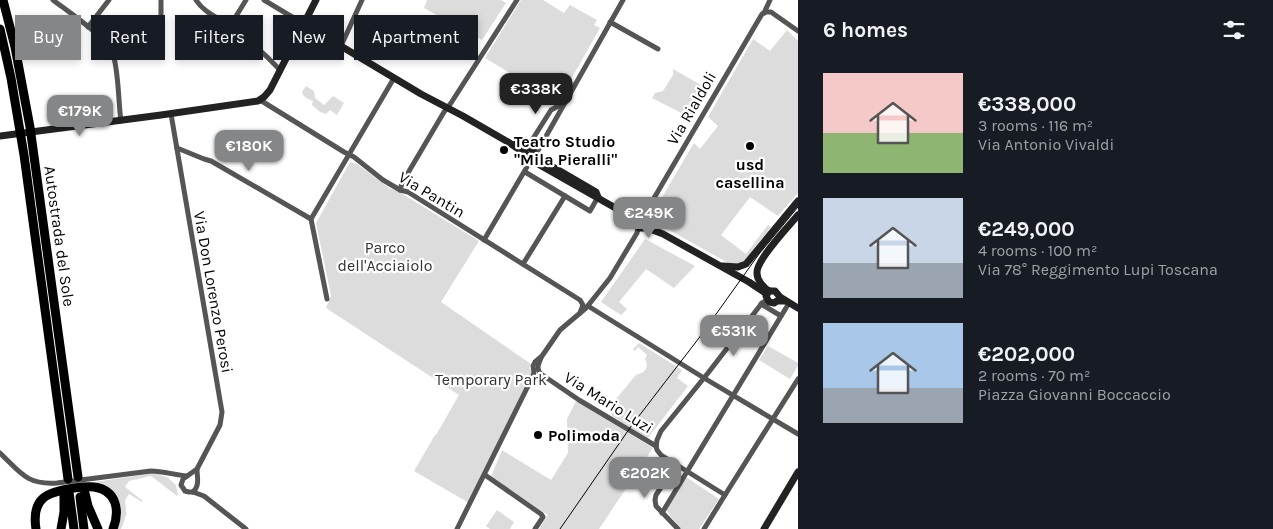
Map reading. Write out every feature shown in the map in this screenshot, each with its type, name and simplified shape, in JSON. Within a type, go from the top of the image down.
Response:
[{"type":"highway","name":"Autostrada del Sole","points":[[3,0],[17,55],[30,128],[72,435],[83,483],[84,529]]},
{"type":"highway","name":"Autostrada del Sole","points":[[0,29],[21,137],[62,436],[63,486],[74,529]]},
{"type":"highway","points":[[83,483],[88,506],[98,529]]},
{"type":"highway","points":[[36,529],[35,514],[39,503],[48,494],[63,486],[83,483],[105,491],[114,501],[117,514],[113,529]]},
{"type":"highway","points":[[61,529],[64,512],[63,486]]},
{"type":"street","points":[[53,0],[88,27],[112,51],[121,121]]},
{"type":"street","points":[[88,27],[109,0]]},
{"type":"street","points":[[161,0],[161,15]]},
{"type":"street","points":[[196,0],[204,9],[213,15]]},
{"type":"street","points":[[237,15],[246,0]]},
{"type":"street","points":[[264,0],[289,15]]},
{"type":"street","points":[[308,15],[316,0]]},
{"type":"street","points":[[344,39],[362,0]]},
{"type":"street","points":[[400,190],[402,183],[447,107],[517,0]]},
{"type":"street","points":[[532,156],[623,0]]},
{"type":"street","name":"Via Rialdoli","points":[[485,475],[534,375],[533,365],[542,356],[560,330],[585,310],[614,271],[637,233],[638,219],[648,210],[750,34],[767,12],[770,0]]},
{"type":"street","points":[[767,12],[798,31]]},
{"type":"street","points":[[610,22],[658,48]]},
{"type":"street","points":[[344,48],[532,156],[626,214],[642,229],[647,225]]},
{"type":"street","points":[[263,54],[280,70]]},
{"type":"street","points":[[0,136],[253,102],[260,100],[268,92],[285,60]]},
{"type":"street","points":[[327,299],[311,219],[394,78]]},
{"type":"street","name":"Via Pantin","points":[[260,100],[354,156],[383,180],[400,190],[408,192],[580,300],[583,305],[580,313]]},
{"type":"street","points":[[484,240],[525,172],[552,110],[559,109]]},
{"type":"street","name":"Via Don Lorenzo Perosi","points":[[171,114],[222,412],[220,425],[197,469],[187,476]]},
{"type":"street","points":[[177,148],[204,160],[211,161],[311,219]]},
{"type":"street","points":[[525,172],[590,211],[598,198]]},
{"type":"street","points":[[523,264],[564,196]]},
{"type":"street","points":[[720,266],[738,267],[746,264],[798,201]]},
{"type":"street","points":[[626,214],[647,218],[647,225]]},
{"type":"street","points":[[781,316],[766,296],[758,279],[758,266],[798,214]]},
{"type":"street","points":[[647,225],[755,284],[772,303],[778,298]]},
{"type":"street","points":[[656,446],[660,433],[766,296],[775,291],[778,298],[798,308]]},
{"type":"street","points":[[662,513],[781,316],[787,302]]},
{"type":"street","points":[[588,306],[704,378],[732,398],[798,434]]},
{"type":"street","name":"Via Mario Luzi","points":[[542,356],[538,365],[539,371],[542,374],[579,400],[656,446],[656,450],[661,455],[725,495]]},
{"type":"street","points":[[704,529],[798,379]]},
{"type":"street","points":[[0,453],[30,480],[63,486]]},
{"type":"street","points":[[676,465],[656,497],[656,506],[678,529]]},
{"type":"street","name":"Via Don Lorenzo Perosi","points":[[197,469],[197,484]]},
{"type":"street","points":[[83,483],[155,471],[194,478],[204,496]]},
{"type":"street","points":[[764,529],[798,472]]},
{"type":"street","points":[[457,529],[485,475],[540,513],[542,518],[536,529]]},
{"type":"street","points":[[187,476],[182,481],[182,488],[187,492],[204,496],[246,529]]},
{"type":"street","points":[[193,492],[196,490],[197,484]]},
{"type":"green space","points":[[427,0],[501,0],[506,3],[482,40],[478,38],[478,15],[437,15],[424,8]]},
{"type":"green space","points":[[521,0],[543,0],[564,13],[570,5],[597,20],[594,25],[600,28],[558,102],[485,58]]},
{"type":"green space","name":"usd casellina","points":[[787,30],[798,41],[798,193],[778,216],[750,197],[721,235],[746,254],[768,225],[771,227],[745,260],[737,265],[730,264],[653,221],[651,216],[694,143],[700,149],[718,126],[708,117],[753,39],[770,51]]},
{"type":"green space","points":[[673,69],[708,89],[691,118],[652,98],[655,93],[663,91],[673,75]]},
{"type":"green space","points":[[306,86],[314,91],[315,98],[324,105],[333,96],[344,103],[337,115],[330,110],[326,114],[320,112],[312,105],[313,101],[305,97],[302,92]]},
{"type":"green space","points":[[350,162],[357,164],[389,188],[401,193],[479,241],[441,302],[531,364],[529,368],[533,374],[469,503],[414,471],[459,395],[326,308],[331,296],[316,223]]},
{"type":"green space","points":[[645,239],[695,266],[674,288],[646,269],[619,302],[627,309],[621,315],[601,302]]},
{"type":"green space","points":[[639,343],[682,370],[677,378],[688,386],[648,438],[612,416],[611,405],[636,375],[644,371],[647,365],[645,359],[647,355],[638,347],[635,351],[633,349]]},
{"type":"green space","points":[[768,346],[798,363],[790,379],[759,360]]},
{"type":"green space","points":[[576,401],[653,448],[599,529],[539,529],[548,515],[491,477],[502,450],[551,480],[568,453],[567,419]]},
{"type":"green space","points":[[157,474],[169,478],[176,485],[178,495],[151,476],[129,481],[125,487],[143,501],[129,494],[125,500],[127,513],[121,529],[117,529],[119,506],[88,483]]},
{"type":"green space","points":[[686,477],[719,499],[699,529],[681,529],[666,510]]},
{"type":"green space","points":[[497,510],[514,522],[510,529],[490,529],[486,526]]},
{"type":"tram line","points":[[560,529],[632,425],[699,338],[759,254],[798,207]]},
{"type":"place","name":"usd casellina","points":[[750,146]]},
{"type":"place","name":"Teatro Studio \"Mila Pieralli\"","points":[[504,150]]},
{"type":"place","name":"Polimoda","points":[[538,435]]},
{"type":"park label","name":"Parco dell'Acciaiolo","points":[[385,256]]},
{"type":"park label","name":"Temporary Park","points":[[491,379]]}]
